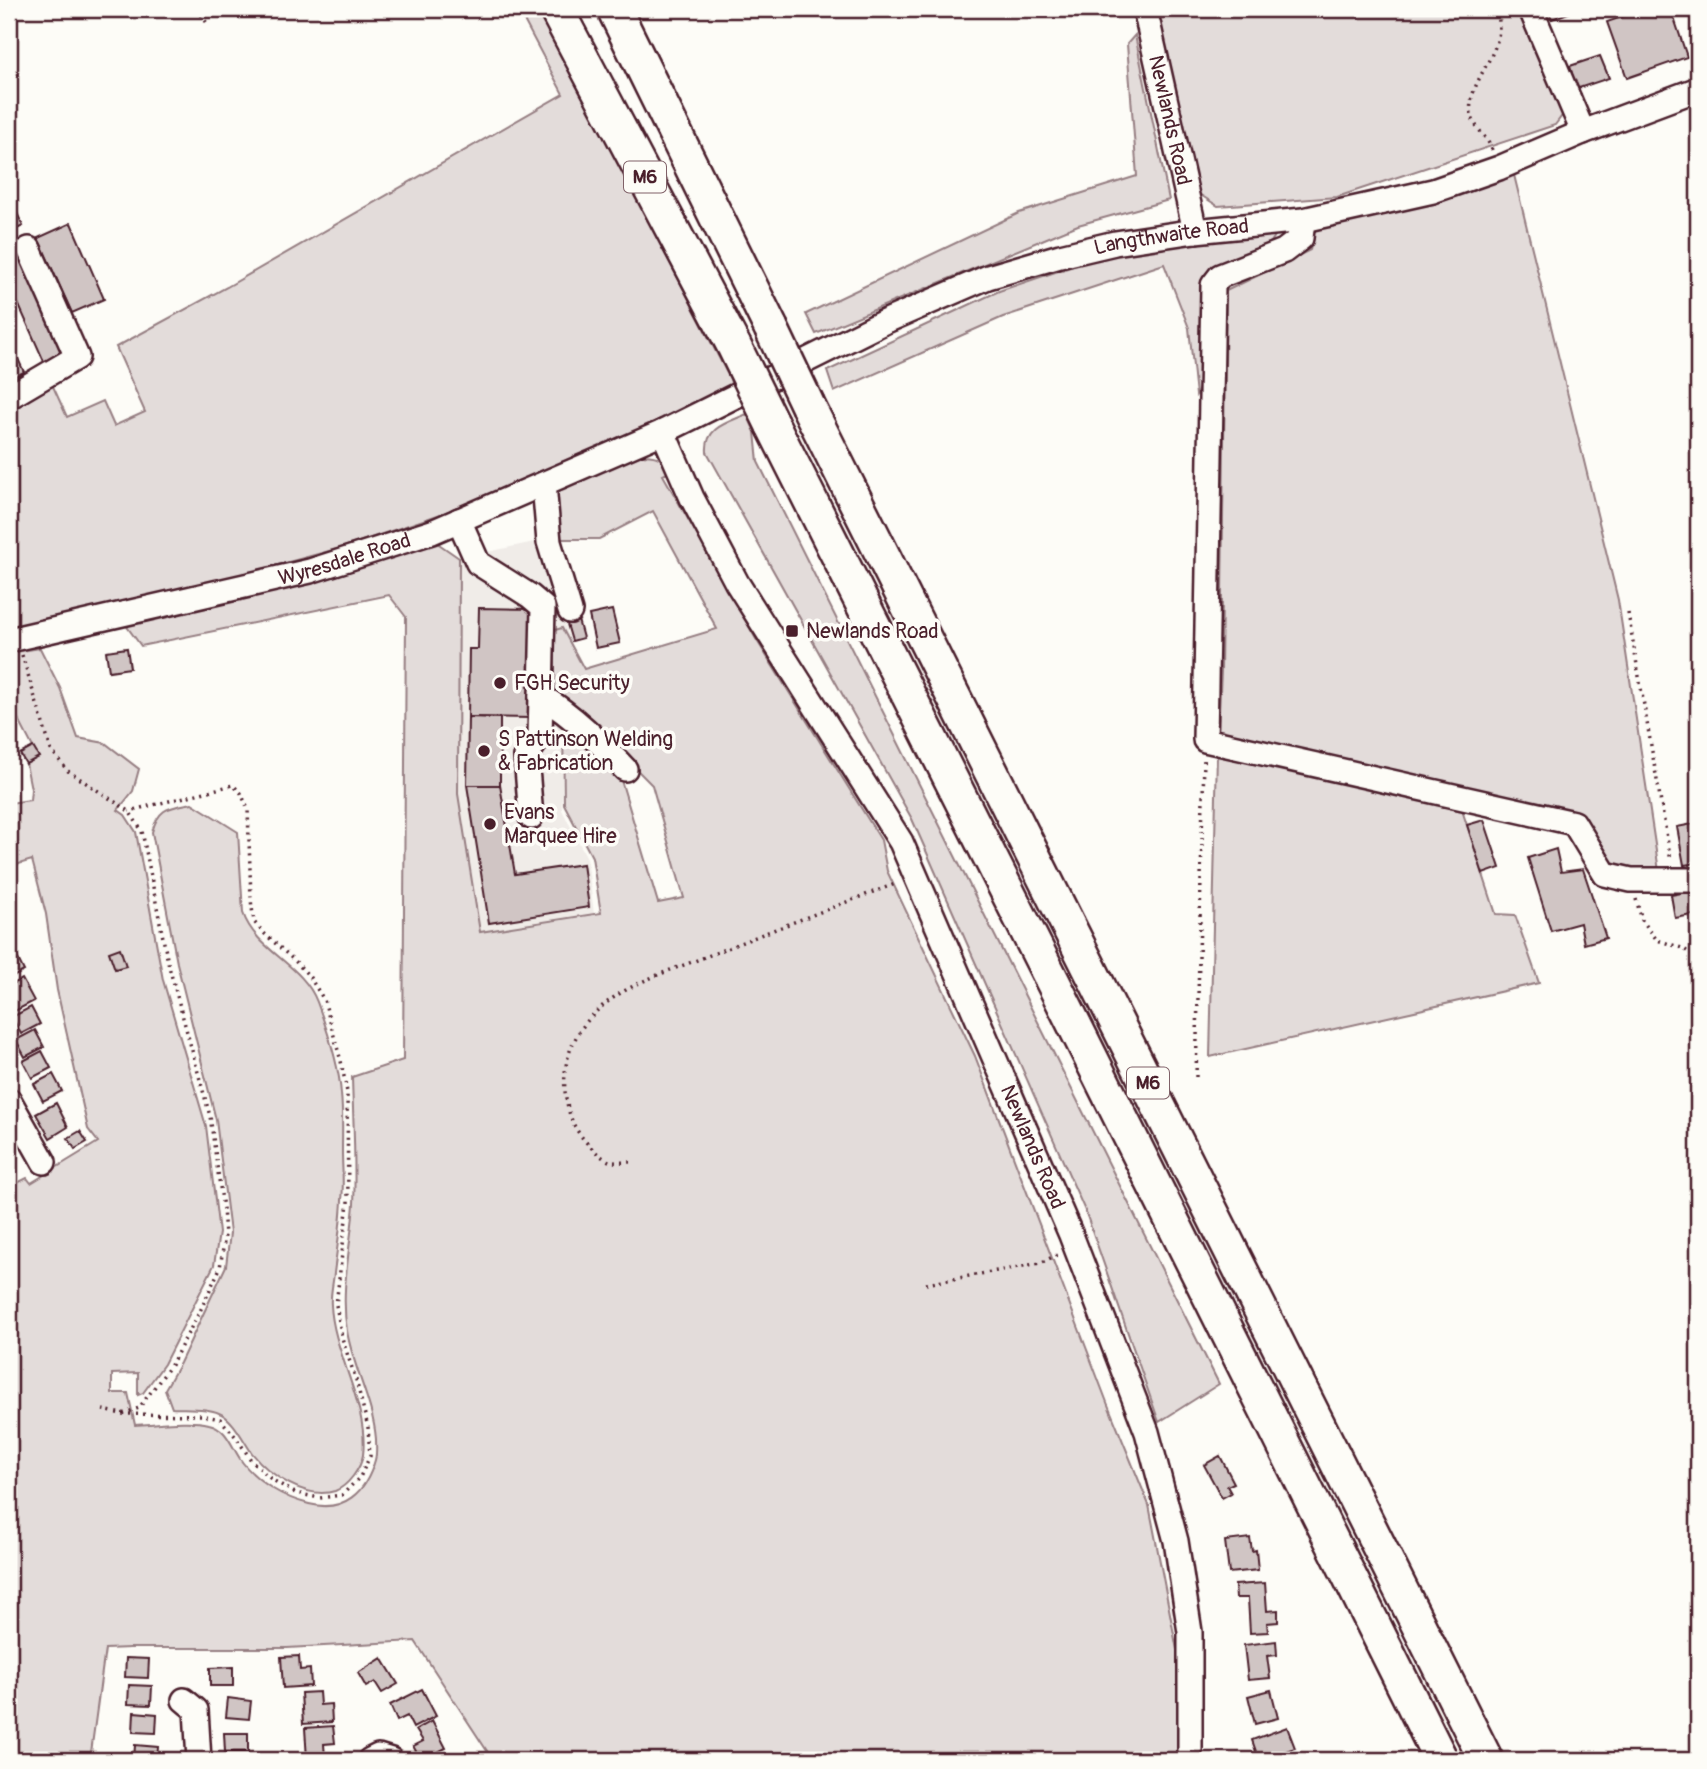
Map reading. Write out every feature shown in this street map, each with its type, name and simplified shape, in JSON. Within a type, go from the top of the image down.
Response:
[{"type":"highway","name":"M6","points":[[556,9],[734,346],[1441,1760]]},
{"type":"highway","name":"M6","points":[[614,9],[808,406],[1486,1760]]},
{"type":"street","name":"Newlands Road","points":[[1145,9],[1195,231]]},
{"type":"street","points":[[1535,9],[1532,12],[1583,132]]},
{"type":"street","name":"Langthwaite Road","points":[[663,432],[884,322],[988,277],[1115,243],[1195,231],[1303,220],[1433,191],[1499,168],[1583,132],[1698,89]]},
{"type":"street","points":[[1303,220],[1301,238],[1284,251],[1220,276],[1213,285],[1205,740],[1574,823],[1605,874],[1631,880],[1698,880]]},
{"type":"street","points":[[9,397],[77,357],[29,249]]},
{"type":"street","name":"Newlands Road","points":[[663,432],[692,498],[737,583],[901,842],[1075,1246],[1147,1432],[1176,1541],[1190,1632],[1190,1760]]},
{"type":"street","name":"Wyresdale Road","points":[[13,639],[310,571],[432,532],[663,432]]},
{"type":"street","points":[[544,484],[549,542],[570,611]]},
{"type":"street","points":[[459,520],[478,563],[543,607],[540,736],[526,756],[531,817]]},
{"type":"street","points":[[541,696],[594,736],[625,769]]},
{"type":"street","points":[[9,1103],[44,1162]]},
{"type":"street","points":[[196,1704],[199,1760]]},
{"type":"path","points":[[197,9],[207,23]]},
{"type":"path","points":[[1498,9],[1497,43],[1472,96],[1470,110],[1475,125],[1488,141],[1499,168]]},
{"type":"path","points":[[1628,613],[1674,880]]},
{"type":"path","points":[[13,639],[51,750],[68,771],[129,811],[142,831],[168,963],[210,1116],[225,1235],[220,1268],[171,1365],[139,1408],[122,1414]]},
{"type":"path","points":[[1196,1077],[1205,740]]},
{"type":"path","points":[[103,1410],[122,1414],[201,1415],[220,1419],[251,1460],[271,1479],[295,1493],[320,1498],[342,1495],[360,1477],[370,1456],[368,1427],[342,1338],[336,1305],[348,1202],[347,1092],[324,1000],[309,976],[254,922],[248,809],[241,793],[233,785],[129,811]]},
{"type":"path","points":[[630,1162],[609,1161],[585,1143],[574,1125],[566,1102],[565,1065],[573,1042],[588,1019],[629,987],[773,929],[916,876]]},
{"type":"path","points":[[1631,880],[1642,920],[1657,940],[1682,948],[1698,958]]},
{"type":"path","points":[[926,1284],[1040,1263],[1075,1246]]},
{"type":"shaded area","points":[[518,9],[539,9],[732,387],[527,482],[344,547],[141,602],[17,628],[9,620],[9,406],[52,384],[67,417],[103,401],[114,426],[145,412],[116,347],[227,287],[563,94]]},
{"type":"shaded area","points":[[1156,9],[1521,9],[1564,113],[1555,125],[1337,197],[1218,206],[1194,191]]},
{"type":"shaded area","points":[[1135,35],[1169,200],[1078,225],[816,334],[806,314],[1019,213],[1137,176],[1127,44]]},
{"type":"shaded area","points":[[1514,175],[1618,600],[1659,871],[1609,866],[1579,814],[1218,734],[1226,291],[1310,250],[1315,229],[1406,206],[1414,208]]},
{"type":"shaded area","points":[[1277,233],[1267,248],[1212,268],[1205,276],[1201,385],[1196,395],[1189,328],[1164,264],[1003,317],[834,392],[827,371],[999,291],[1100,257],[1184,237]]},
{"type":"shaded area","points":[[747,414],[755,432],[758,462],[1219,1384],[1159,1422],[1086,1213],[912,819],[707,452],[707,444],[714,431]]},
{"type":"shaded area","points":[[633,455],[655,456],[667,466],[670,472],[663,475],[756,639],[881,840],[887,871],[975,1056],[1149,1505],[1177,1650],[1177,1760],[493,1760],[415,1641],[287,1648],[105,1649],[90,1760],[9,1760],[9,1187],[27,1178],[31,1183],[98,1142],[88,1129],[57,990],[46,914],[32,860],[9,867],[9,803],[30,800],[31,789],[26,764],[38,757],[9,701],[9,653],[40,648],[60,688],[78,738],[105,743],[139,769],[133,791],[118,810],[125,815],[136,832],[163,980],[206,1126],[219,1233],[214,1265],[164,1364],[143,1393],[138,1395],[138,1373],[112,1374],[112,1393],[128,1393],[135,1425],[192,1422],[215,1426],[225,1434],[249,1470],[273,1489],[309,1504],[322,1506],[343,1502],[352,1497],[366,1482],[376,1452],[374,1425],[350,1345],[345,1315],[345,1283],[355,1188],[352,1077],[403,1060],[406,617],[389,595],[141,646],[123,621],[436,542],[459,558],[458,794],[480,932],[601,913],[592,857],[564,804],[563,721],[621,780],[658,903],[684,898],[652,785],[555,689],[555,630],[562,628],[584,669],[717,629],[653,511],[599,539],[557,539],[554,489]]},
{"type":"shaded area","points":[[539,541],[584,686],[563,692],[562,810],[587,858],[598,946],[453,982],[458,794],[459,558]]},
{"type":"shaded area","points":[[1217,753],[1462,810],[1496,914],[1515,915],[1539,983],[1210,1057]]},
{"type":"shaded area","points":[[192,803],[238,832],[243,913],[258,938],[291,967],[310,989],[325,1024],[338,1071],[342,1108],[343,1188],[331,1305],[338,1342],[361,1417],[363,1455],[353,1476],[335,1491],[312,1492],[289,1484],[259,1461],[224,1416],[208,1410],[172,1408],[165,1389],[226,1266],[230,1233],[216,1120],[177,963],[152,832],[158,818],[166,810]]},
{"type":"building","points":[[1548,9],[1579,9],[1552,19]]},
{"type":"building","points":[[1645,9],[1671,9],[1687,57],[1627,78],[1607,22]]},
{"type":"building","points":[[1600,56],[1609,78],[1576,89],[1570,66]]},
{"type":"building","points":[[12,202],[23,226],[9,233],[9,204]]},
{"type":"building","points":[[71,223],[104,299],[72,313],[38,238]]},
{"type":"building","points":[[17,237],[70,355],[46,366],[9,283],[9,241]]},
{"type":"building","points":[[9,339],[24,372],[9,379]]},
{"type":"building","name":"FGH Security","points":[[479,608],[533,609],[531,718],[468,717],[469,649],[478,649]]},
{"type":"building","points":[[612,610],[620,643],[596,648],[589,615]]},
{"type":"building","points":[[578,620],[583,638],[572,641],[567,624]]},
{"type":"building","points":[[127,648],[130,668],[109,671],[106,651]]},
{"type":"building","name":"S Pattinson Welding & Fabrication","points":[[468,717],[500,718],[500,785],[467,785]]},
{"type":"building","points":[[33,747],[39,757],[26,764],[20,754]]},
{"type":"building","name":"Evans Marquee Hire","points":[[467,785],[500,785],[515,874],[583,864],[589,907],[489,923]]},
{"type":"building","points":[[1484,820],[1500,868],[1483,874],[1467,825]]},
{"type":"building","points":[[1698,823],[1698,863],[1684,865],[1677,827]]},
{"type":"building","points":[[1556,849],[1561,872],[1583,869],[1606,938],[1584,944],[1580,923],[1551,931],[1528,858]]},
{"type":"building","points":[[1698,890],[1698,914],[1675,918],[1671,895]]},
{"type":"building","points":[[9,931],[17,947],[9,952]]},
{"type":"building","points":[[120,948],[126,966],[115,969],[109,952]]},
{"type":"building","points":[[15,953],[24,971],[9,979],[9,957]]},
{"type":"building","points":[[22,979],[34,1001],[15,1011],[9,1000],[9,986]]},
{"type":"building","points":[[31,1007],[40,1024],[21,1034],[12,1017]]},
{"type":"building","points":[[35,1030],[44,1047],[25,1057],[16,1040]]},
{"type":"building","points":[[42,1051],[51,1068],[32,1078],[23,1061]]},
{"type":"building","points":[[53,1074],[62,1091],[43,1101],[34,1084]]},
{"type":"building","points":[[56,1103],[68,1127],[50,1138],[36,1114]]},
{"type":"building","points":[[80,1131],[87,1142],[75,1149],[68,1138]]},
{"type":"building","points":[[9,1134],[18,1153],[9,1157]]},
{"type":"building","points":[[1220,1456],[1234,1483],[1227,1486],[1231,1493],[1222,1498],[1204,1465]]},
{"type":"building","points":[[1250,1538],[1252,1551],[1256,1550],[1258,1570],[1229,1573],[1225,1541]]},
{"type":"building","points":[[1265,1583],[1267,1611],[1278,1610],[1278,1622],[1267,1623],[1268,1632],[1250,1633],[1248,1598],[1236,1598],[1235,1585]]},
{"type":"building","points":[[1276,1641],[1277,1655],[1267,1656],[1270,1678],[1248,1680],[1244,1645]]},
{"type":"building","points":[[299,1656],[300,1670],[310,1669],[311,1686],[283,1688],[281,1657]]},
{"type":"building","points":[[126,1658],[149,1659],[148,1678],[125,1677]]},
{"type":"building","points":[[382,1658],[398,1684],[382,1693],[375,1682],[366,1687],[358,1673]]},
{"type":"building","points":[[233,1667],[233,1686],[210,1686],[210,1668]]},
{"type":"building","points":[[129,1685],[152,1686],[151,1705],[128,1704]]},
{"type":"building","points":[[422,1689],[436,1716],[413,1728],[407,1716],[397,1721],[390,1705]]},
{"type":"building","points":[[1271,1690],[1278,1718],[1255,1724],[1248,1696]]},
{"type":"building","points":[[319,1692],[320,1705],[331,1704],[332,1722],[303,1724],[301,1693]]},
{"type":"building","points":[[228,1698],[251,1701],[249,1719],[226,1717]]},
{"type":"building","points":[[134,1712],[157,1714],[156,1733],[133,1732]]},
{"type":"building","points":[[432,1721],[446,1748],[421,1760],[413,1746],[423,1741],[416,1730]]},
{"type":"building","points":[[333,1726],[335,1743],[324,1744],[325,1757],[307,1759],[305,1728]]},
{"type":"building","points":[[1287,1727],[1295,1748],[1259,1760],[1252,1740]]},
{"type":"building","points":[[224,1733],[248,1733],[248,1752],[225,1752]]},
{"type":"building","points":[[135,1745],[158,1747],[157,1760],[134,1760]]},
{"type":"building","points":[[455,1752],[460,1760],[440,1760]]},
{"type":"place","name":"Newlands Road","points":[[792,631]]},
{"type":"place","name":"FGH Security","points":[[500,683]]},
{"type":"place","name":"S Pattinson Welding & Fabrication","points":[[484,751]]},
{"type":"place","name":"Evans Marquee Hire","points":[[490,824]]}]
